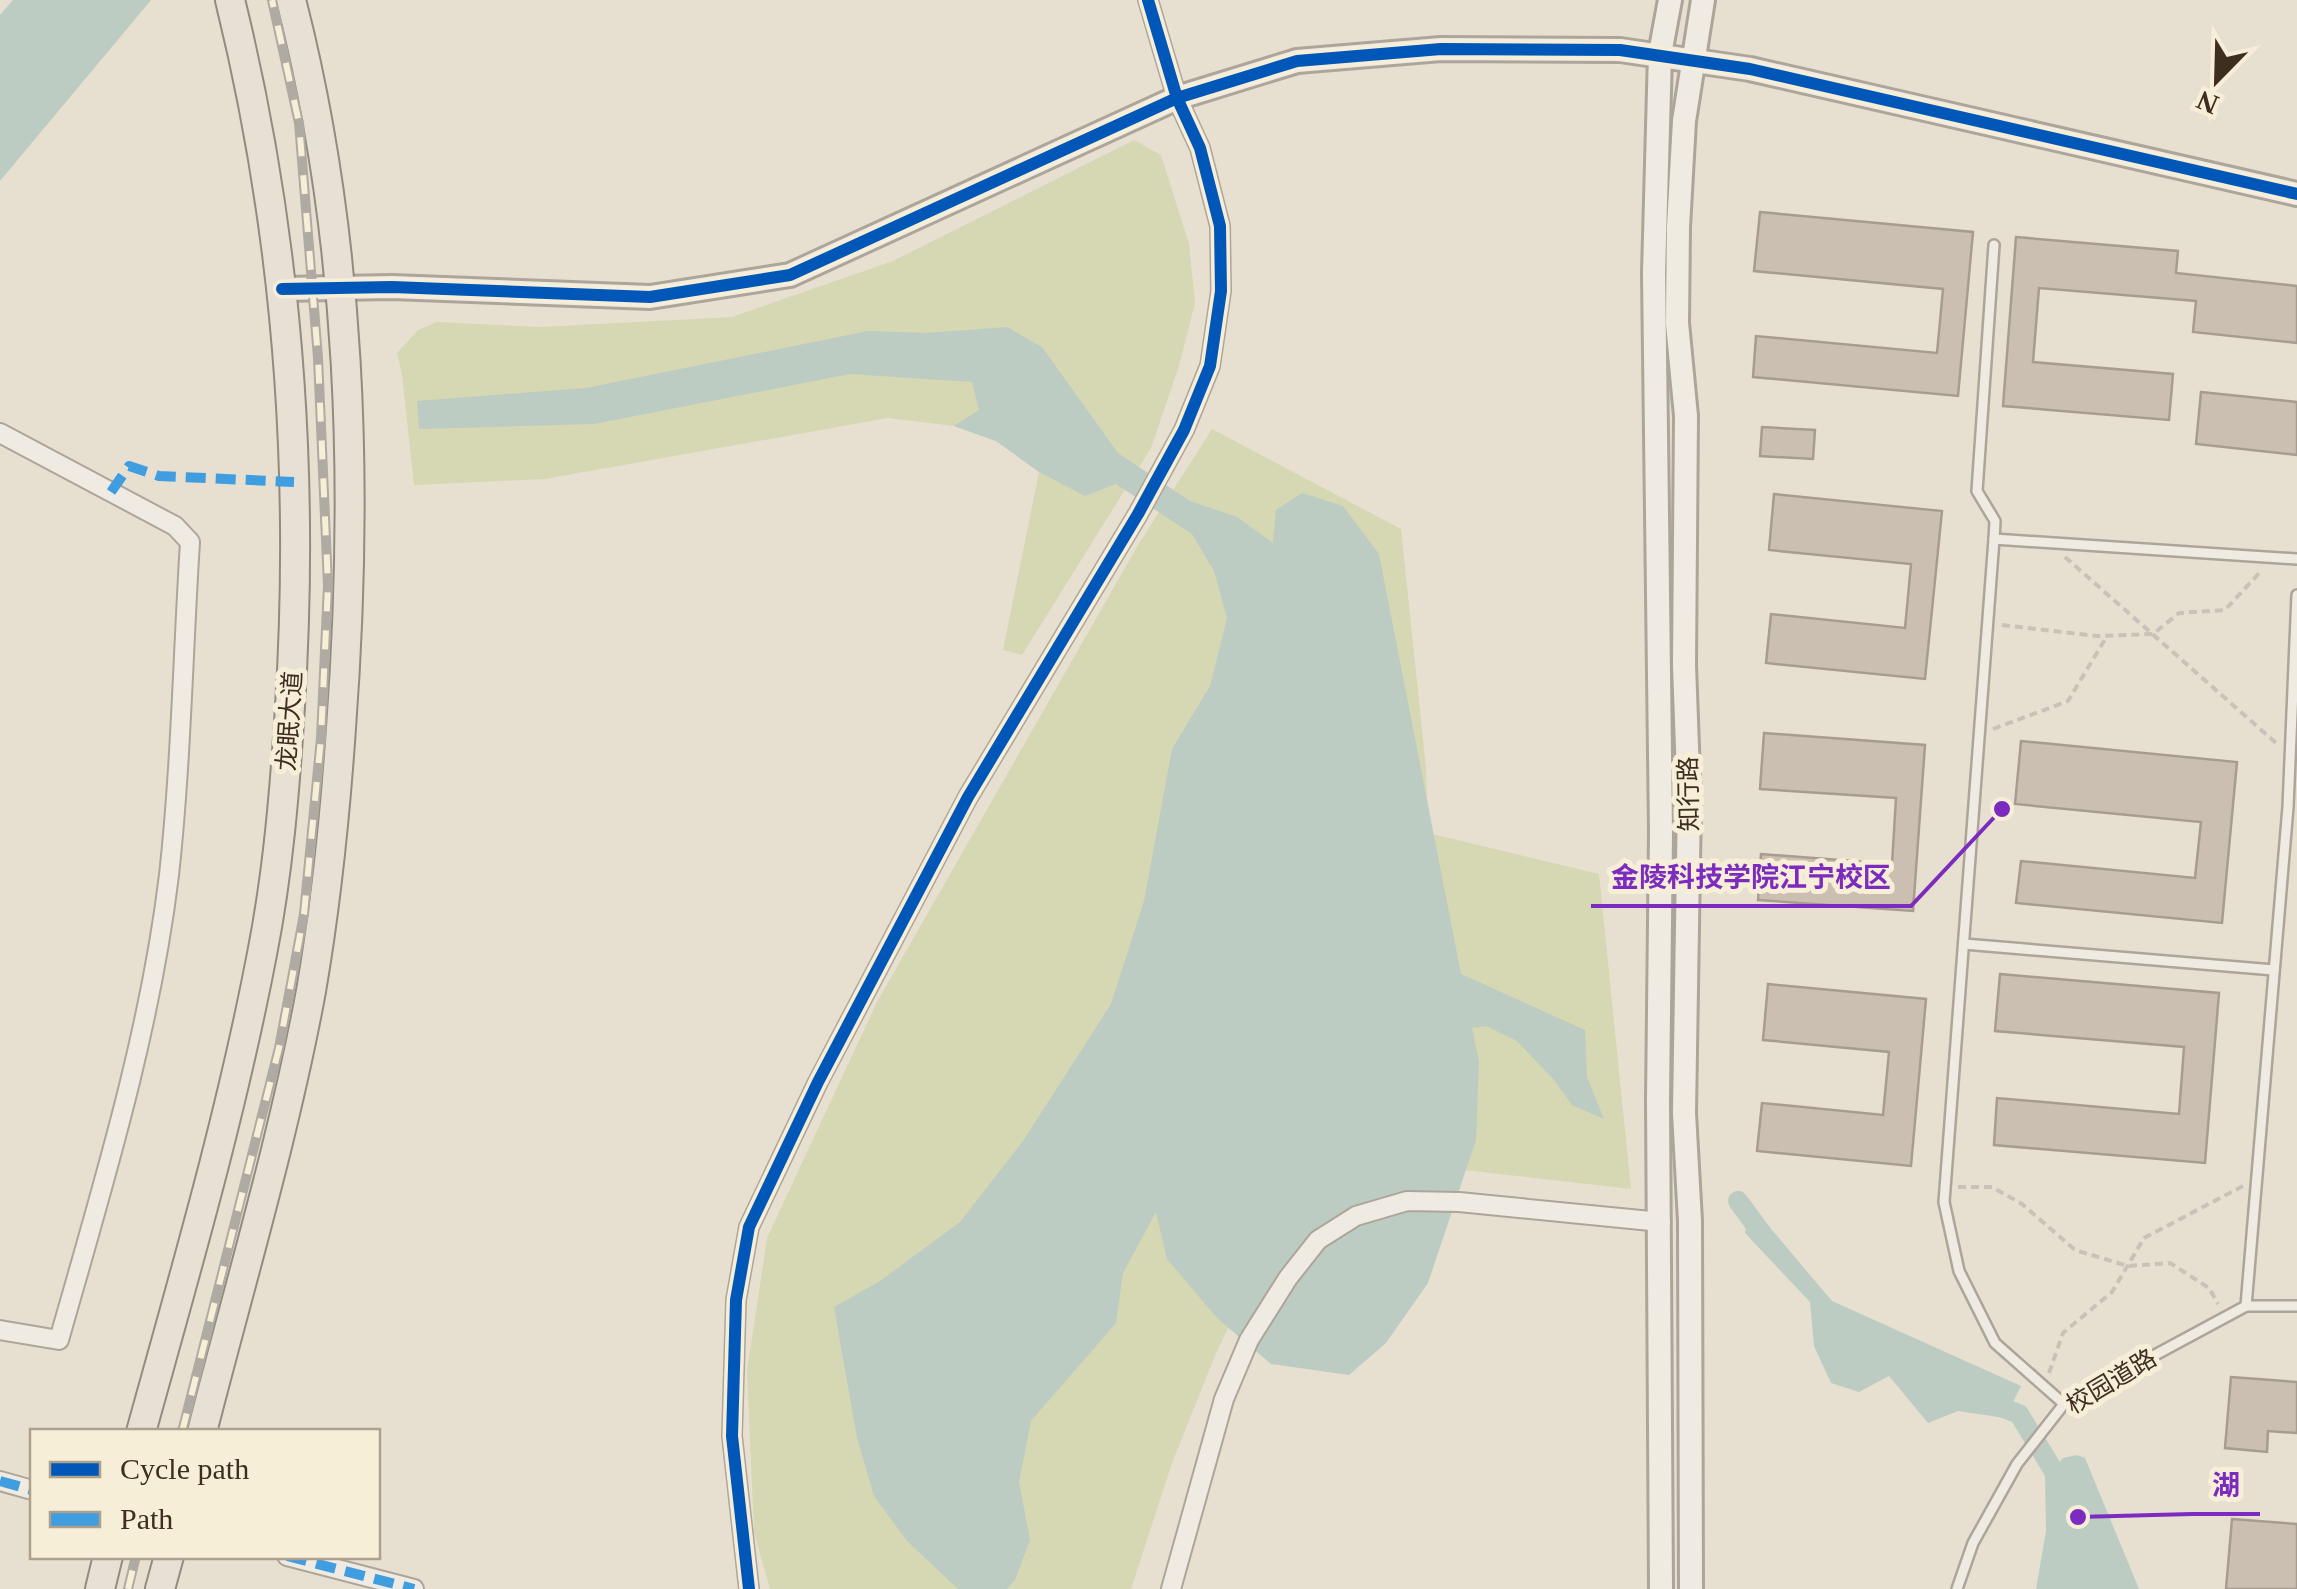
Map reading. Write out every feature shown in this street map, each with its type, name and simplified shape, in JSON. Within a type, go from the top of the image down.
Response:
[{"type":"main road","name":"龙眠大道","points":[[142,1429],[224,1131],[262,952],[284,795],[294,633],[294,482],[277,238],[254,102],[230,0]]},
{"type":"main road","name":"龙眠大道","points":[[203,1429],[310,992],[333,842],[346,656],[351,488],[340,288],[308,68],[291,0]]},
{"type":"main road","points":[[100,1589],[107,1559]]},
{"type":"main road","points":[[160,1589],[168,1559]]},
{"type":"street","points":[[749,1589],[732,1436],[736,1300],[749,1227],[818,1082],[960,814],[1138,514],[1184,430],[1210,366],[1221,291],[1220,226],[1200,148],[1177,98],[1148,0]]},
{"type":"street","name":"知行路","points":[[1661,1589],[1654,273],[1660,54],[1670,0]]},
{"type":"street","name":"知行路","points":[[1691,1589],[1690,1221],[1684,1112],[1688,838],[1684,666],[1686,416],[1678,304],[1684,122],[1703,0]]},
{"type":"street","points":[[282,289],[392,287],[650,297],[790,275],[1177,98],[1297,61],[1441,49],[1660,54],[1750,69],[2297,194]]},
{"type":"street","points":[[0,433],[175,526],[190,542],[168,875],[147,1004],[60,1340],[0,1330]]},
{"type":"street","points":[[1171,1589],[1224,1399],[1242,1354],[1288,1278],[1318,1240],[1356,1216],[1407,1201],[1458,1202],[1661,1222]]},
{"type":"street","points":[[0,1482],[30,1490]]},
{"type":"street","points":[[299,1559],[414,1589]]},
{"type":"lane","points":[[1994,245],[1977,492],[1995,521],[1944,1202],[1958,1271],[1996,1342],[2064,1404]]},
{"type":"lane","points":[[1994,538],[2297,559]]},
{"type":"lane","points":[[2246,1306],[2274,970],[2293,807],[2290,756],[2297,595]]},
{"type":"lane","points":[[1964,944],[2274,970]]},
{"type":"lane","name":"校园道路","points":[[1957,1589],[1974,1543],[2017,1464],[2064,1404],[2246,1306],[2297,1306]]},
{"type":"path","points":[[2049,542],[2290,756]]},
{"type":"path","points":[[1988,623],[2107,636],[2152,634],[2179,613],[2225,610],[2259,575],[2269,557]]},
{"type":"path","points":[[1980,735],[2068,701],[2107,636]]},
{"type":"path","points":[[2044,1387],[2063,1333],[2112,1292],[2144,1238],[2256,1179]]},
{"type":"path","points":[[1946,1188],[1992,1187],[2022,1204],[2075,1250],[2128,1266],[2170,1263],[2209,1288],[2226,1316]]},
{"type":"green space","points":[[1134,140],[1161,155],[1189,244],[1195,303],[1151,448],[1022,655],[1003,650],[1039,472],[996,441],[954,426],[888,418],[545,479],[414,485],[397,353],[418,330],[437,322],[542,327],[732,317],[893,261]]},
{"type":"green space","points":[[1212,429],[1401,529],[1426,768],[1428,833],[1599,874],[1631,1189],[1384,1161],[1256,1268],[1172,1463],[1131,1589],[770,1589],[754,1532],[747,1371],[767,1238],[877,1002],[1138,545]]},
{"type":"shaded area","points":[[13,0],[151,0],[0,181],[0,15]]},
{"type":"shaded area","points":[[1007,327],[1042,347],[1118,453],[1190,501],[1237,517],[1273,543],[1276,510],[1302,493],[1343,506],[1379,554],[1461,974],[1585,1030],[1587,1077],[1604,1119],[1572,1105],[1517,1041],[1486,1026],[1472,1028],[1479,1061],[1476,1140],[1428,1283],[1386,1343],[1349,1375],[1271,1364],[1218,1319],[1167,1259],[1156,1212],[1123,1273],[1116,1323],[1031,1421],[1019,1482],[1030,1540],[1015,1580],[1007,1589],[958,1589],[907,1541],[874,1496],[857,1438],[834,1307],[880,1281],[960,1222],[1023,1141],[1111,1004],[1144,901],[1172,749],[1210,686],[1227,618],[1214,571],[1192,534],[1116,484],[1085,496],[1039,472],[996,441],[954,426],[979,410],[972,382],[850,374],[594,424],[419,429],[417,401],[586,388],[868,331],[927,333]]},
{"type":"shaded area","points":[[1750,1204],[1832,1301],[2021,1386],[2005,1418],[1958,1411],[1928,1423],[1889,1376],[1859,1392],[1831,1383],[1814,1346],[1810,1302],[1745,1233]]},
{"type":"shaded area","points":[[2063,1458],[2085,1458],[2139,1589],[2036,1589],[2046,1531],[2045,1476]]},
{"type":"building","points":[[1760,212],[1973,232],[1958,396],[1753,377],[1756,336],[1937,353],[1943,289],[1754,271]]},
{"type":"building","points":[[2016,237],[2178,251],[2176,273],[2297,286],[2297,343],[2193,332],[2196,301],[2039,288],[2033,362],[2173,374],[2169,420],[2003,406]]},
{"type":"building","points":[[2201,392],[2297,402],[2297,455],[2196,444]]},
{"type":"building","points":[[1762,427],[1815,430],[1813,459],[1760,456]]},
{"type":"building","points":[[1774,494],[1942,511],[1925,679],[1766,663],[1771,614],[1905,628],[1911,564],[1769,550]]},
{"type":"building","points":[[1764,733],[1925,745],[1913,911],[1758,900],[1761,854],[1892,864],[1896,798],[1760,789]]},
{"type":"building","points":[[2021,741],[2237,762],[2222,923],[2016,903],[2021,861],[2195,878],[2201,822],[2015,804]]},
{"type":"building","points":[[2000,974],[2219,993],[2205,1163],[1994,1145],[1997,1098],[2179,1114],[2184,1047],[1995,1031]]},
{"type":"building","points":[[1768,984],[1926,999],[1911,1166],[1757,1151],[1762,1103],[1883,1115],[1889,1052],[1763,1040]]},
{"type":"building","points":[[2231,1377],[2297,1382],[2297,1433],[2268,1431],[2267,1452],[2225,1448]]},
{"type":"building","points":[[2232,1519],[2297,1524],[2297,1589],[2226,1589]]},
{"type":"waterway","points":[[1738,1201],[1763,1235]]},
{"type":"waterway","points":[[1983,1400],[2019,1414],[2064,1488]]},
{"type":"railway","points":[[183,1429],[279,1048],[304,914],[321,738],[328,585],[318,358],[299,123],[272,0]]},
{"type":"railway","points":[[128,1589],[135,1559]]},
{"type":"marked path","points":[[111,492],[129,466],[159,476],[294,482]]},
{"type":"marked path","points":[[0,1481],[30,1489]]},
{"type":"marked path","points":[[299,1559],[414,1589]]},
{"type":"cycle path","points":[[749,1589],[732,1436],[736,1300],[749,1227],[818,1082],[968,797],[1138,514],[1184,430],[1210,366],[1221,291],[1220,226],[1200,148],[1177,98],[1148,0]]},
{"type":"cycle path","points":[[282,289],[392,287],[650,297],[790,275],[1177,98],[1297,61],[1441,49],[1620,50],[1750,69],[2297,194]]},
{"type":"place","name":"金陵科技学院江宁校区","points":[[2002,809]]},
{"type":"place","name":"湖","points":[[2078,1517]]}]
